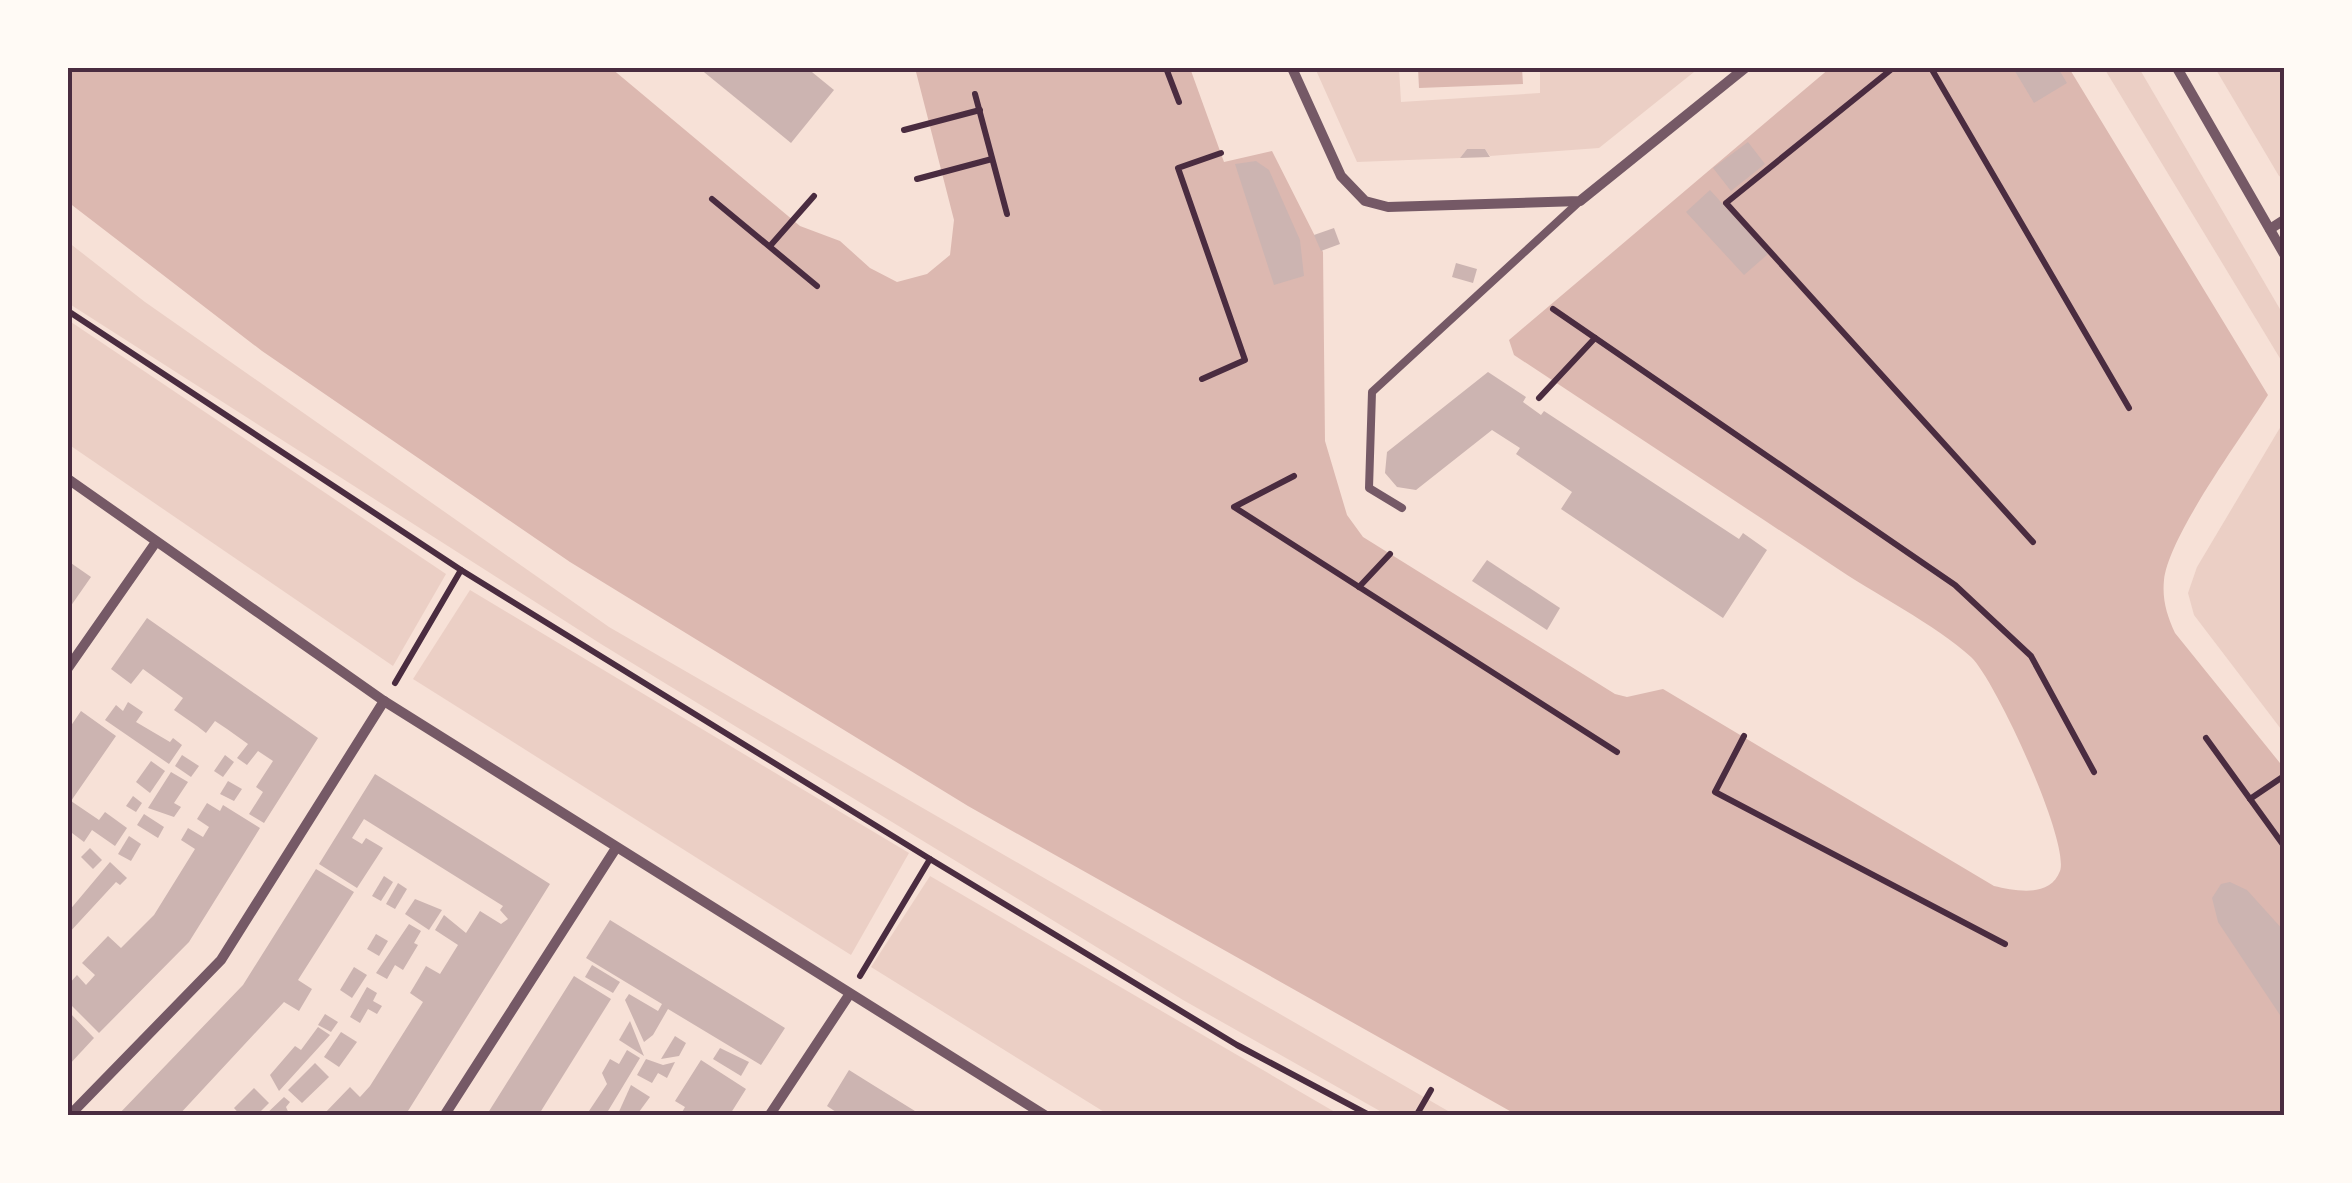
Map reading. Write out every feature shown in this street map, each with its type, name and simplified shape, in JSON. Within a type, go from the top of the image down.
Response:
[{"type":"street","points":[[1292,68],[1341,176],[1365,201],[1388,207],[1580,201],[1745,68]]},
{"type":"street","points":[[2177,68],[2284,254]]},
{"type":"street","points":[[2270,229],[2284,220]]},
{"type":"street","points":[[68,478],[384,701],[1046,1116]]},
{"type":"street","points":[[68,668],[156,542]]},
{"type":"street","points":[[68,1116],[221,960],[384,701]]},
{"type":"street","points":[[444,1116],[616,848]]},
{"type":"street","points":[[769,1116],[849,995]]},
{"type":"lane","points":[[1402,508],[1369,488],[1372,392],[1580,201]]},
{"type":"path","points":[[1166,68],[1179,102]]},
{"type":"path","points":[[1893,68],[1726,203],[2033,542]]},
{"type":"path","points":[[1930,68],[2129,408]]},
{"type":"path","points":[[975,94],[1007,214]]},
{"type":"path","points":[[904,130],[980,110]]},
{"type":"path","points":[[1202,379],[1244,360],[1178,168],[1221,153]]},
{"type":"path","points":[[917,179],[992,159]]},
{"type":"path","points":[[770,246],[814,196]]},
{"type":"path","points":[[712,199],[817,286]]},
{"type":"path","points":[[1553,309],[1954,585],[2031,656],[2094,772]]},
{"type":"path","points":[[68,310],[460,570],[1238,1044],[1372,1116]]},
{"type":"path","points":[[1539,398],[1595,338]]},
{"type":"path","points":[[1294,476],[1234,507],[1617,752]]},
{"type":"path","points":[[1358,587],[1390,554]]},
{"type":"path","points":[[384,701],[460,570]]},
{"type":"path","points":[[1744,736],[1715,792],[2006,944]]},
{"type":"path","points":[[2206,738],[2284,846]]},
{"type":"path","points":[[2250,799],[2284,776]]},
{"type":"path","points":[[849,995],[930,859]]},
{"type":"path","points":[[1416,1116],[1431,1090]]},
{"type":"shaded area","points":[[68,68],[611,68],[800,226],[840,241],[870,268],[897,282],[927,274],[950,255],[954,220],[915,68],[1190,68],[1224,162],[1272,151],[1323,252],[1325,441],[1347,515],[1363,537],[1615,694],[1627,697],[1663,689],[1994,886],[2022,891],[2041,889],[2055,880],[2060,871],[2060,854],[2028,761],[1996,696],[1971,657],[1922,621],[1514,355],[1509,340],[1830,68],[2069,68],[2268,395],[2192,513],[2169,561],[2164,587],[2175,633],[2284,768],[2284,1115],[1517,1115],[968,806],[570,562],[262,351],[68,202]]},
{"type":"shaded area","points":[[1315,68],[1399,68],[1401,102],[1540,93],[1540,68],[1699,68],[1599,148],[1490,156],[1485,149],[1467,149],[1460,158],[1357,162]]},
{"type":"shaded area","points":[[1418,68],[1522,68],[1523,84],[1419,88]]},
{"type":"shaded area","points":[[2104,68],[2139,68],[2284,316],[2284,365]]},
{"type":"shaded area","points":[[2215,68],[2284,68],[2284,178],[2279,176]]},
{"type":"shaded area","points":[[68,242],[145,302],[609,627],[1455,1115],[1387,1115],[1183,1000],[601,644],[68,303]]},
{"type":"shaded area","points":[[68,320],[446,574],[393,666],[68,444]]},
{"type":"shaded area","points":[[2284,421],[2284,733],[2194,615],[2188,593],[2197,567]]},
{"type":"shaded area","points":[[470,590],[909,853],[851,955],[413,679]]},
{"type":"shaded area","points":[[930,876],[1340,1115],[1109,1115],[871,967]]},
{"type":"building","points":[[699,68],[807,68],[834,90],[791,143]]},
{"type":"building","points":[[2013,68],[2058,68],[2067,83],[2034,103]]},
{"type":"building","points":[[1748,142],[1765,164],[1731,191],[1713,168]]},
{"type":"building","points":[[1467,149],[1485,149],[1490,157],[1460,158]]},
{"type":"building","points":[[1256,161],[1269,170],[1300,240],[1304,276],[1274,285],[1235,164]]},
{"type":"building","points":[[1710,190],[1768,254],[1744,275],[1686,212]]},
{"type":"building","points":[[1334,228],[1340,244],[1321,251],[1314,235]]},
{"type":"building","points":[[1456,263],[1477,269],[1473,283],[1452,277]]},
{"type":"building","points":[[1488,372],[1526,397],[1523,402],[1541,415],[1544,411],[1739,539],[1743,533],[1767,550],[1723,618],[1561,509],[1572,492],[1516,454],[1520,448],[1492,430],[1416,490],[1397,487],[1385,473],[1387,452]]},
{"type":"building","points":[[1487,560],[1560,608],[1547,630],[1472,581]]},
{"type":"building","points":[[68,561],[91,577],[68,610]]},
{"type":"building","points":[[147,618],[318,738],[264,823],[249,814],[263,792],[256,787],[273,761],[258,751],[247,765],[237,758],[248,744],[215,721],[206,733],[174,710],[183,698],[143,669],[131,684],[111,669]]},
{"type":"building","points":[[128,702],[143,712],[136,722],[182,745],[169,764],[105,720],[116,705],[123,711]]},
{"type":"building","points":[[81,711],[116,736],[71,801],[99,820],[105,812],[127,828],[115,846],[92,830],[84,842],[68,830],[68,730]]},
{"type":"building","points":[[182,755],[199,766],[191,777],[175,766]]},
{"type":"building","points":[[225,755],[234,762],[223,777],[214,771]]},
{"type":"building","points":[[151,761],[165,771],[150,793],[136,782]]},
{"type":"building","points":[[171,772],[188,782],[174,803],[181,807],[174,817],[148,808]]},
{"type":"building","points":[[375,774],[550,884],[404,1116],[322,1116],[350,1087],[360,1097],[370,1086],[423,1002],[410,993],[426,966],[440,974],[458,945],[435,930],[444,915],[466,933],[480,911],[501,924],[508,919],[500,910],[503,906],[364,819],[352,838],[362,844],[366,838],[383,848],[357,888],[319,864]]},
{"type":"building","points":[[228,781],[242,789],[234,801],[220,794]]},
{"type":"building","points":[[133,796],[142,803],[136,812],[126,806]]},
{"type":"building","points":[[207,803],[220,811],[223,805],[260,828],[189,942],[99,1033],[68,1002],[68,985],[77,975],[86,985],[95,975],[82,963],[108,936],[121,948],[154,915],[195,849],[181,840],[188,828],[203,837],[209,827],[197,819]]},
{"type":"building","points":[[144,814],[164,827],[158,838],[137,825]]},
{"type":"building","points":[[129,836],[141,844],[131,861],[118,854]]},
{"type":"building","points":[[90,848],[102,860],[93,869],[81,857]]},
{"type":"building","points":[[110,862],[127,878],[120,885],[116,882],[68,934],[68,912]]},
{"type":"building","points":[[316,869],[354,892],[298,980],[312,989],[299,1011],[284,1002],[178,1116],[117,1116],[243,985]]},
{"type":"building","points":[[384,876],[393,882],[381,901],[372,896]]},
{"type":"building","points":[[2230,882],[2247,890],[2284,931],[2284,1021],[2218,922],[2212,898],[2221,884]]},
{"type":"building","points":[[398,883],[407,889],[395,909],[386,904]]},
{"type":"building","points":[[415,899],[442,910],[429,930],[405,914]]},
{"type":"building","points":[[610,920],[785,1028],[761,1065],[668,1009],[653,1035],[644,1042],[625,1000],[629,994],[658,1011],[662,1004],[586,958]]},
{"type":"building","points":[[409,924],[421,931],[414,943],[418,945],[403,970],[395,965],[387,979],[376,973]]},
{"type":"building","points":[[376,934],[388,941],[379,956],[367,949]]},
{"type":"building","points":[[592,965],[620,982],[613,993],[585,977]]},
{"type":"building","points":[[354,967],[367,975],[352,998],[340,990]]},
{"type":"building","points":[[574,976],[611,999],[538,1116],[486,1116]]},
{"type":"building","points":[[367,987],[377,993],[373,1001],[382,1006],[377,1014],[368,1009],[360,1023],[350,1017]]},
{"type":"building","points":[[68,1011],[94,1038],[68,1066]]},
{"type":"building","points":[[325,1014],[338,1022],[331,1032],[318,1025]]},
{"type":"building","points":[[630,1021],[644,1056],[619,1040]]},
{"type":"building","points":[[318,1027],[330,1035],[279,1091],[270,1075],[295,1046],[301,1050]]},
{"type":"building","points":[[341,1032],[357,1042],[339,1067],[324,1057]]},
{"type":"building","points":[[675,1036],[686,1043],[679,1056],[661,1059]]},
{"type":"building","points":[[720,1048],[749,1062],[741,1076],[713,1059]]},
{"type":"building","points":[[627,1050],[640,1058],[605,1116],[593,1116],[589,1111],[607,1084],[602,1073],[610,1059],[619,1064]]},
{"type":"building","points":[[646,1059],[663,1065],[675,1062],[667,1078],[658,1073],[652,1083],[637,1075]]},
{"type":"building","points":[[701,1060],[746,1089],[729,1116],[680,1116],[685,1107],[675,1101]]},
{"type":"building","points":[[315,1063],[329,1077],[302,1103],[288,1090]]},
{"type":"building","points":[[849,1070],[923,1116],[842,1116],[827,1106]]},
{"type":"building","points":[[631,1085],[650,1097],[636,1116],[617,1116]]},
{"type":"building","points":[[254,1088],[269,1103],[256,1116],[241,1116],[234,1108]]},
{"type":"building","points":[[284,1097],[290,1102],[286,1107],[290,1116],[264,1116]]}]
